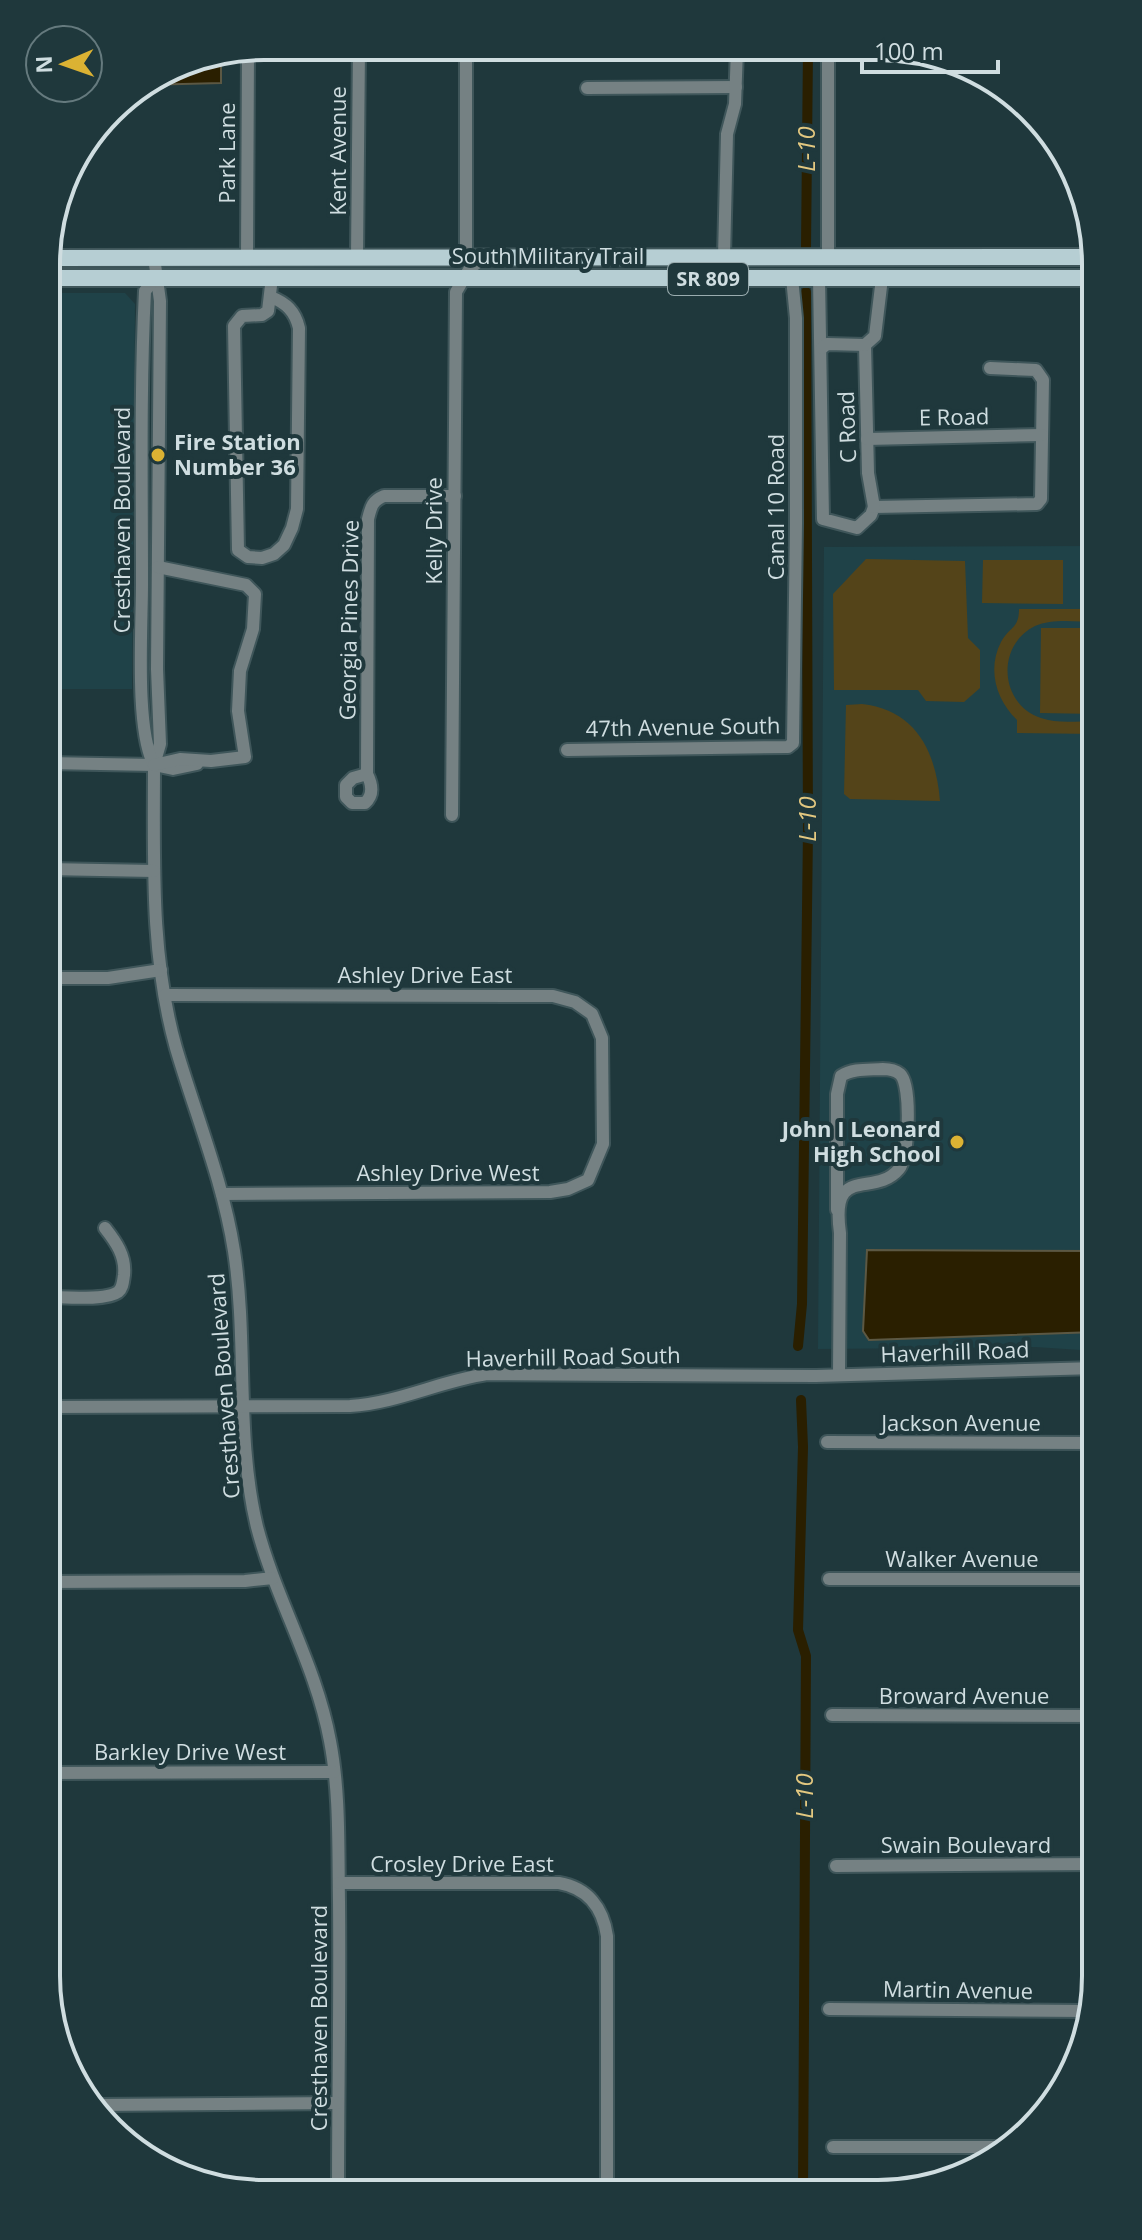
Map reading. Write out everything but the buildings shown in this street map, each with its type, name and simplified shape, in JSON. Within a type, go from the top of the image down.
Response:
[{"type":"main road","points":[[747,278],[764,269],[852,268],[861,265],[868,257]]},
{"type":"main road","name":"South Military Trail","points":[[60,258],[1082,258]]},
{"type":"main road","points":[[414,277],[431,265],[432,258]]},
{"type":"main road","name":"South Military Trail","points":[[60,278],[1082,278]]},
{"type":"street","name":"Park Lane","points":[[247,256],[248,60]]},
{"type":"street","name":"Kent Avenue","points":[[357,256],[359,60]]},
{"type":"street","points":[[466,60],[466,259]]},
{"type":"street","points":[[700,279],[713,271],[724,257],[727,134],[735,104],[737,60]]},
{"type":"street","points":[[828,60],[828,257]]},
{"type":"street","points":[[587,88],[736,87]]},
{"type":"street","name":"Cresthaven Boulevard","points":[[154,257],[160,301],[160,744],[154,765],[156,929],[165,995],[177,1049],[222,1194],[239,1287],[243,1406],[251,1496],[273,1578],[314,1679],[334,1772],[339,1883],[338,2180]]},
{"type":"street","points":[[463,277],[484,258]]},
{"type":"street","points":[[1074,278],[1082,274]]},
{"type":"street","name":"Cresthaven Boulevard","points":[[154,765],[148,753],[142,669],[141,440],[145,291],[156,277]]},
{"type":"street","points":[[271,297],[292,310],[299,328],[297,509],[284,545],[274,554],[262,558],[248,557],[238,550],[234,326],[242,316],[262,315],[268,311],[272,277]]},
{"type":"street","name":"Kelly Drive","points":[[452,815],[456,292],[463,277]]},
{"type":"street","name":"Canal 10 Road","points":[[792,278],[796,318],[795,737]]},
{"type":"street","points":[[819,278],[823,519],[857,528],[871,515],[874,507],[1037,504],[1041,499],[1041,374],[1036,370],[990,368]]},
{"type":"street","points":[[822,348],[827,344],[865,345],[875,336],[882,278]]},
{"type":"street","name":"C Road","points":[[865,345],[868,473],[874,507]]},
{"type":"street","name":"E Road","points":[[867,439],[1042,435]]},
{"type":"street","name":"Georgia Pines Drive","points":[[367,774],[368,519],[371,507],[376,499],[384,496],[455,496]]},
{"type":"street","points":[[60,763],[154,765],[173,769],[192,767],[204,761],[245,757],[238,711],[240,671],[253,629],[255,594],[246,585],[195,573],[185,578],[158,572]]},
{"type":"street","name":"47th Avenue South","points":[[567,750],[788,747],[795,737]]},
{"type":"street","points":[[60,869],[154,871]]},
{"type":"street","points":[[60,978],[108,978],[161,970]]},
{"type":"street","name":"Ashley Drive East","points":[[165,995],[553,996],[575,1002],[592,1014],[602,1038],[604,1099]]},
{"type":"street","points":[[837,1210],[845,1192],[856,1184],[889,1178],[906,1157],[907,1087],[900,1074],[888,1069],[849,1071],[841,1076],[837,1094],[837,1210],[840,1233],[839,1375]]},
{"type":"street","name":"Ashley Drive West","points":[[222,1194],[550,1192],[568,1189],[588,1180],[600,1155],[604,1099]]},
{"type":"street","points":[[60,1297],[106,1296],[122,1289],[124,1269],[119,1246],[105,1228]]},
{"type":"street","name":"Haverhill Road","points":[[816,1376],[1082,1368]]},
{"type":"street","name":"Haverhill Road South","points":[[60,1407],[366,1405],[404,1397],[448,1381],[487,1374],[816,1376]]},
{"type":"street","name":"Jackson Avenue","points":[[827,1442],[1082,1443]]},
{"type":"street","points":[[60,1582],[245,1581],[273,1578]]},
{"type":"street","name":"Walker Avenue","points":[[829,1579],[1082,1579]]},
{"type":"street","name":"Broward Avenue","points":[[832,1715],[1082,1716]]},
{"type":"street","name":"Barkley Drive West","points":[[60,1773],[334,1772]]},
{"type":"street","name":"Swain Boulevard","points":[[836,1866],[1082,1864]]},
{"type":"street","name":"Crosley Drive East","points":[[339,1883],[559,1883],[583,1892],[600,1911],[607,1936],[607,2180]]},
{"type":"street","name":"Martin Avenue","points":[[829,2009],[1079,2011]]},
{"type":"street","points":[[106,2105],[338,2103]]},
{"type":"street","points":[[833,2147],[989,2147]]},
{"type":"shaded area","points":[[221,65],[221,83],[168,84]]},
{"type":"shaded area","points":[[60,293],[125,293],[135,304],[132,689],[60,689]]},
{"type":"shaded area","name":"John I Leonard High School","points":[[1082,546],[1082,1350],[1035,1347],[818,1349],[824,547]]},
{"type":"shaded area","points":[[866,559],[965,561],[968,638],[980,650],[980,688],[964,702],[926,701],[918,690],[834,690],[833,594]]},
{"type":"shaded area","points":[[983,560],[1063,560],[1063,604],[982,603]]},
{"type":"shaded area","points":[[1019,609],[1082,609],[1082,622],[1049,622],[1035,626],[1022,635],[1014,646],[1008,674],[1010,688],[1027,711],[1054,721],[1082,722],[1082,734],[1017,733],[1017,720],[999,694],[994,673],[1001,642],[1019,616]]},
{"type":"shaded area","points":[[1041,628],[1082,628],[1082,714],[1040,713]]},
{"type":"shaded area","points":[[862,704],[896,715],[920,736],[934,766],[940,801],[850,799],[844,794],[846,705]]},
{"type":"shaded area","points":[[867,1250],[1082,1251],[1082,1332],[869,1340],[863,1331]]},
{"type":"waterway","name":"L-10","points":[[806,248],[808,60]]},
{"type":"waterway","name":"L-10","points":[[798,1346],[802,1304],[808,831],[806,292]]},
{"type":"waterway","name":"L-10","points":[[801,1400],[803,1447],[798,1630],[806,1656],[803,2180]]},
{"type":"place","name":"Fire Station Number 36","points":[[158,455]]},
{"type":"place","name":"John I Leonard High School","points":[[957,1142]]}]
